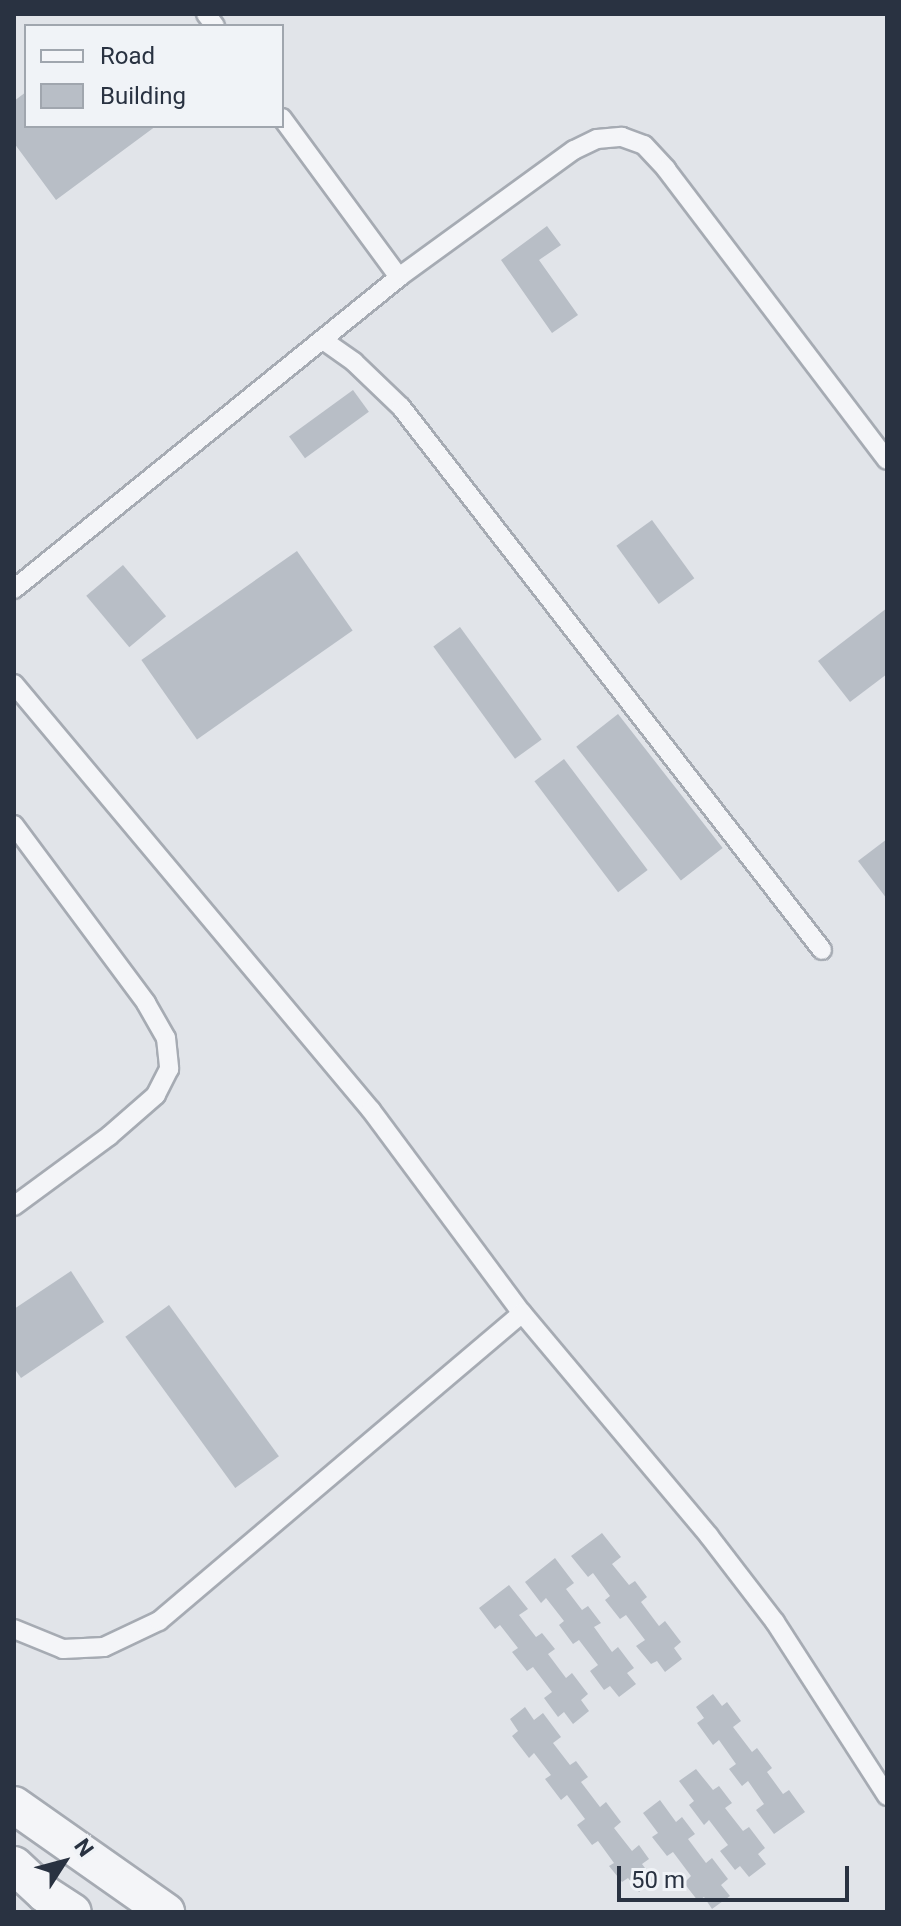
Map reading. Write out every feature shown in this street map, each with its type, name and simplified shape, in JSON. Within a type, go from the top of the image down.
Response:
[{"type":"street","points":[[14,1805],[166,1912]]},
{"type":"street","points":[[14,1865],[45,1894],[73,1912]]},
{"type":"lane","points":[[284,121],[399,277]]},
{"type":"lane","points":[[14,589],[399,277],[574,150],[597,139],[622,137],[644,145],[887,460]]},
{"type":"lane","points":[[323,340],[354,362],[401,407],[822,950]]},
{"type":"lane","points":[[14,684],[371,1110],[522,1313],[709,1536],[775,1622],[887,1796]]},
{"type":"lane","points":[[14,825],[146,1003],[166,1038],[169,1069],[156,1095],[109,1136],[14,1206]]},
{"type":"lane","points":[[14,1629],[63,1649],[104,1647],[159,1621],[522,1313]]},
{"type":"building","points":[[24,94],[24,128],[153,128],[56,200],[14,143],[14,101]]},
{"type":"building","points":[[547,226],[561,245],[539,260],[578,315],[552,333],[501,260]]},
{"type":"building","points":[[353,390],[369,412],[305,458],[289,436]]},
{"type":"building","points":[[652,520],[694,578],[659,604],[616,546]]},
{"type":"building","points":[[297,551],[353,630],[197,739],[141,660]]},
{"type":"building","points":[[123,565],[166,616],[129,647],[86,596]]},
{"type":"building","points":[[887,608],[887,674],[850,702],[818,661]]},
{"type":"building","points":[[460,627],[542,739],[515,759],[433,646]]},
{"type":"building","points":[[618,714],[723,848],[681,881],[576,747]]},
{"type":"building","points":[[564,759],[648,870],[618,892],[534,781]]},
{"type":"building","points":[[887,839],[887,899],[858,861]]},
{"type":"building","points":[[71,1271],[104,1322],[21,1378],[14,1368],[14,1309]]},
{"type":"building","points":[[169,1305],[279,1456],[235,1488],[125,1337]]},
{"type":"building","points":[[602,1533],[621,1557],[612,1564],[629,1585],[635,1581],[647,1597],[641,1602],[659,1626],[665,1621],[681,1642],[674,1648],[682,1659],[665,1672],[657,1661],[651,1664],[636,1646],[645,1640],[626,1615],[620,1619],[605,1600],[610,1596],[593,1573],[588,1577],[571,1556]]},
{"type":"building","points":[[555,1558],[574,1583],[566,1589],[582,1610],[588,1606],[601,1623],[594,1627],[612,1652],[618,1647],[634,1668],[627,1673],[636,1684],[619,1697],[610,1686],[604,1690],[590,1671],[598,1665],[579,1640],[573,1644],[559,1625],[564,1621],[546,1598],[541,1603],[525,1582]]},
{"type":"building","points":[[509,1585],[528,1609],[519,1615],[536,1637],[542,1633],[555,1649],[548,1654],[566,1678],[572,1673],[588,1694],[581,1700],[589,1711],[573,1724],[564,1712],[558,1717],[544,1698],[552,1692],[533,1667],[527,1671],[512,1652],[518,1648],[500,1625],[495,1629],[479,1608]]},
{"type":"building","points":[[713,1694],[722,1706],[727,1702],[741,1721],[733,1727],[752,1752],[757,1748],[772,1768],[767,1772],[783,1794],[789,1790],[805,1812],[774,1834],[756,1810],[764,1804],[748,1781],[742,1786],[729,1769],[736,1764],[719,1740],[713,1745],[697,1723],[704,1718],[696,1707]]},
{"type":"building","points":[[525,1707],[534,1720],[543,1713],[561,1737],[553,1743],[570,1765],[576,1761],[588,1777],[581,1782],[600,1807],[606,1802],[621,1822],[614,1828],[632,1851],[639,1845],[649,1859],[642,1864],[654,1880],[639,1892],[628,1878],[622,1882],[609,1866],[614,1863],[598,1841],[592,1845],[577,1825],[585,1819],[567,1795],[561,1800],[545,1779],[551,1775],[534,1753],[529,1758],[512,1736],[518,1731],[510,1719]]},
{"type":"building","points":[[696,1769],[713,1790],[719,1786],[732,1803],[725,1808],[743,1831],[749,1827],[765,1848],[758,1854],[766,1864],[749,1877],[740,1866],[735,1870],[720,1851],[728,1845],[709,1820],[704,1825],[689,1805],[694,1801],[679,1781]]},
{"type":"building","points":[[660,1800],[676,1822],[682,1817],[695,1834],[688,1839],[706,1863],[712,1858],[728,1879],[721,1885],[730,1896],[712,1909],[704,1897],[698,1901],[684,1883],[691,1876],[673,1852],[667,1856],[652,1837],[658,1833],[643,1813]]}]
